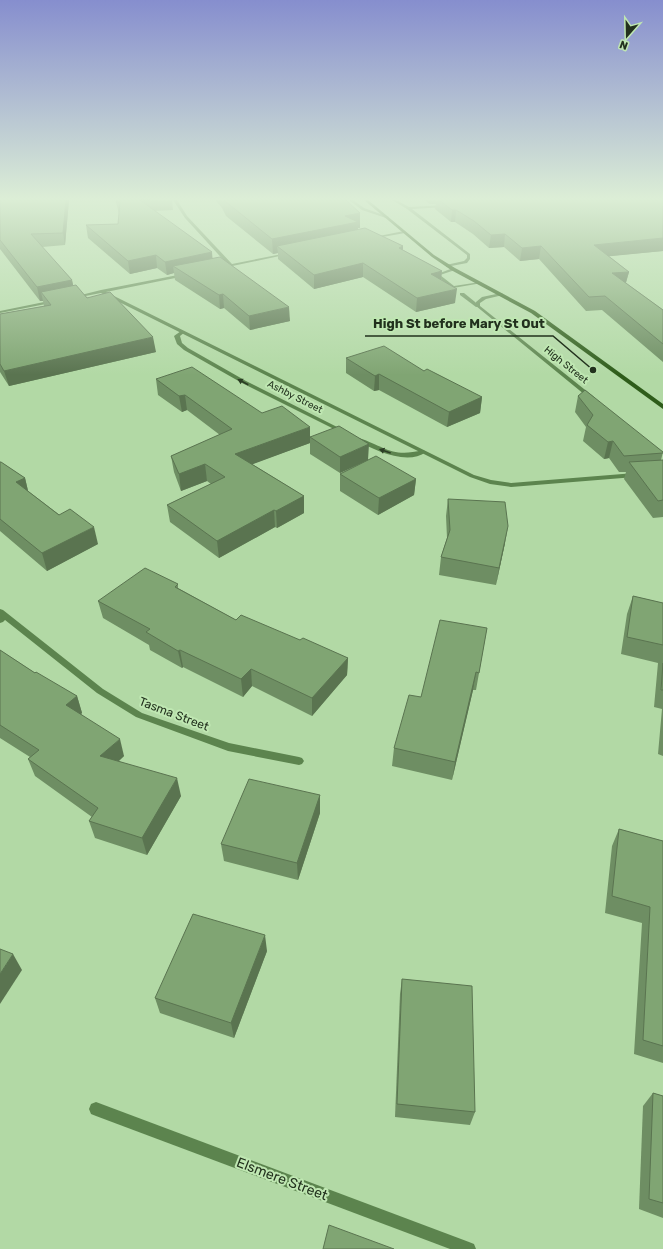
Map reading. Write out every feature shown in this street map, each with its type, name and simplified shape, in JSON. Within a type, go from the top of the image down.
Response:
[{"type":"main road","name":"High Street","points":[[438,258],[450,268],[534,312],[663,407]]},
{"type":"street","points":[[223,258],[230,266]]},
{"type":"street","points":[[215,269],[267,258]]},
{"type":"street","points":[[469,258],[465,262],[437,275],[453,288],[480,283]]},
{"type":"street","points":[[70,298],[192,273]]},
{"type":"street","name":"Ashby Street","points":[[101,291],[472,476],[490,482],[510,485],[640,474]]},
{"type":"street","name":"High Street","points":[[462,294],[594,400]]},
{"type":"street","points":[[478,306],[478,303],[482,299],[501,294]]},
{"type":"street","points":[[0,312],[62,299]]},
{"type":"street","name":"Ashby Street","points":[[183,332],[177,336],[180,344],[196,356],[349,435]]},
{"type":"street","points":[[356,438],[388,453],[414,455],[423,452]]},
{"type":"street","name":"Tasma Street","points":[[2,616],[100,691],[138,715],[228,747],[299,762]]},
{"type":"street","name":"Elsmere Street","points":[[96,1109],[469,1249]]},
{"type":"building","points":[[14,258],[53,258],[72,280],[37,287]]},
{"type":"building","points":[[125,258],[141,258],[128,261]]},
{"type":"building","points":[[160,258],[182,258],[165,262]]},
{"type":"building","points":[[213,258],[222,258],[289,307],[249,316],[223,294],[219,295],[173,266]]},
{"type":"building","points":[[293,258],[418,258],[442,271],[431,274],[457,289],[417,298],[363,263],[314,275]]},
{"type":"building","points":[[553,258],[611,258],[629,272],[612,273],[663,310],[663,344],[605,296],[589,297]]},
{"type":"building","points":[[76,285],[87,298],[110,292],[153,337],[4,371],[0,364],[0,314],[51,305],[41,292]]},
{"type":"building","points":[[384,346],[424,371],[427,369],[482,397],[449,412],[379,374],[375,376],[346,358]]},
{"type":"building","points":[[192,367],[262,413],[282,406],[310,427],[235,454],[304,496],[276,511],[274,510],[217,541],[167,505],[225,477],[205,464],[179,474],[171,456],[232,429],[185,395],[179,396],[156,379]]},
{"type":"building","points":[[585,390],[663,453],[624,456],[613,441],[608,442],[587,425],[593,415],[578,396]]},
{"type":"building","points":[[339,426],[369,444],[340,457],[310,437]]},
{"type":"building","points":[[376,456],[416,479],[379,498],[340,474]]},
{"type":"building","points":[[663,460],[663,500],[658,501],[629,462]]},
{"type":"building","points":[[0,462],[25,478],[16,482],[59,515],[70,509],[94,527],[42,553],[0,519]]},
{"type":"building","points":[[448,499],[505,502],[508,526],[499,568],[441,557],[450,530]]},
{"type":"building","points":[[145,568],[178,584],[175,587],[236,620],[241,615],[300,640],[303,638],[348,658],[312,698],[251,669],[241,679],[180,650],[178,651],[146,632],[150,629],[98,601]]},
{"type":"building","points":[[633,596],[663,603],[663,645],[627,637]]},
{"type":"building","points":[[440,620],[487,628],[479,673],[476,672],[455,762],[394,748],[409,695],[421,697]]},
{"type":"building","points":[[0,650],[35,673],[36,672],[77,696],[66,705],[120,739],[100,756],[177,778],[142,838],[89,821],[98,808],[28,759],[39,750],[0,725]]},
{"type":"building","points":[[663,663],[663,690],[661,690]]},
{"type":"building","points":[[249,779],[320,795],[297,863],[221,844]]},
{"type":"building","points":[[619,829],[663,841],[663,1046],[643,1040],[650,907],[612,896]]},
{"type":"building","points":[[193,914],[265,935],[231,1023],[155,998]]},
{"type":"building","points":[[0,949],[13,954],[0,974]]},
{"type":"building","points":[[402,979],[472,986],[475,1112],[397,1104]]},
{"type":"building","points":[[653,1093],[663,1096],[663,1203],[649,1199]]},
{"type":"building","points":[[329,1225],[394,1249],[323,1249]]},
{"type":"place","name":"High St before Mary St Out","points":[[593,370]]}]
